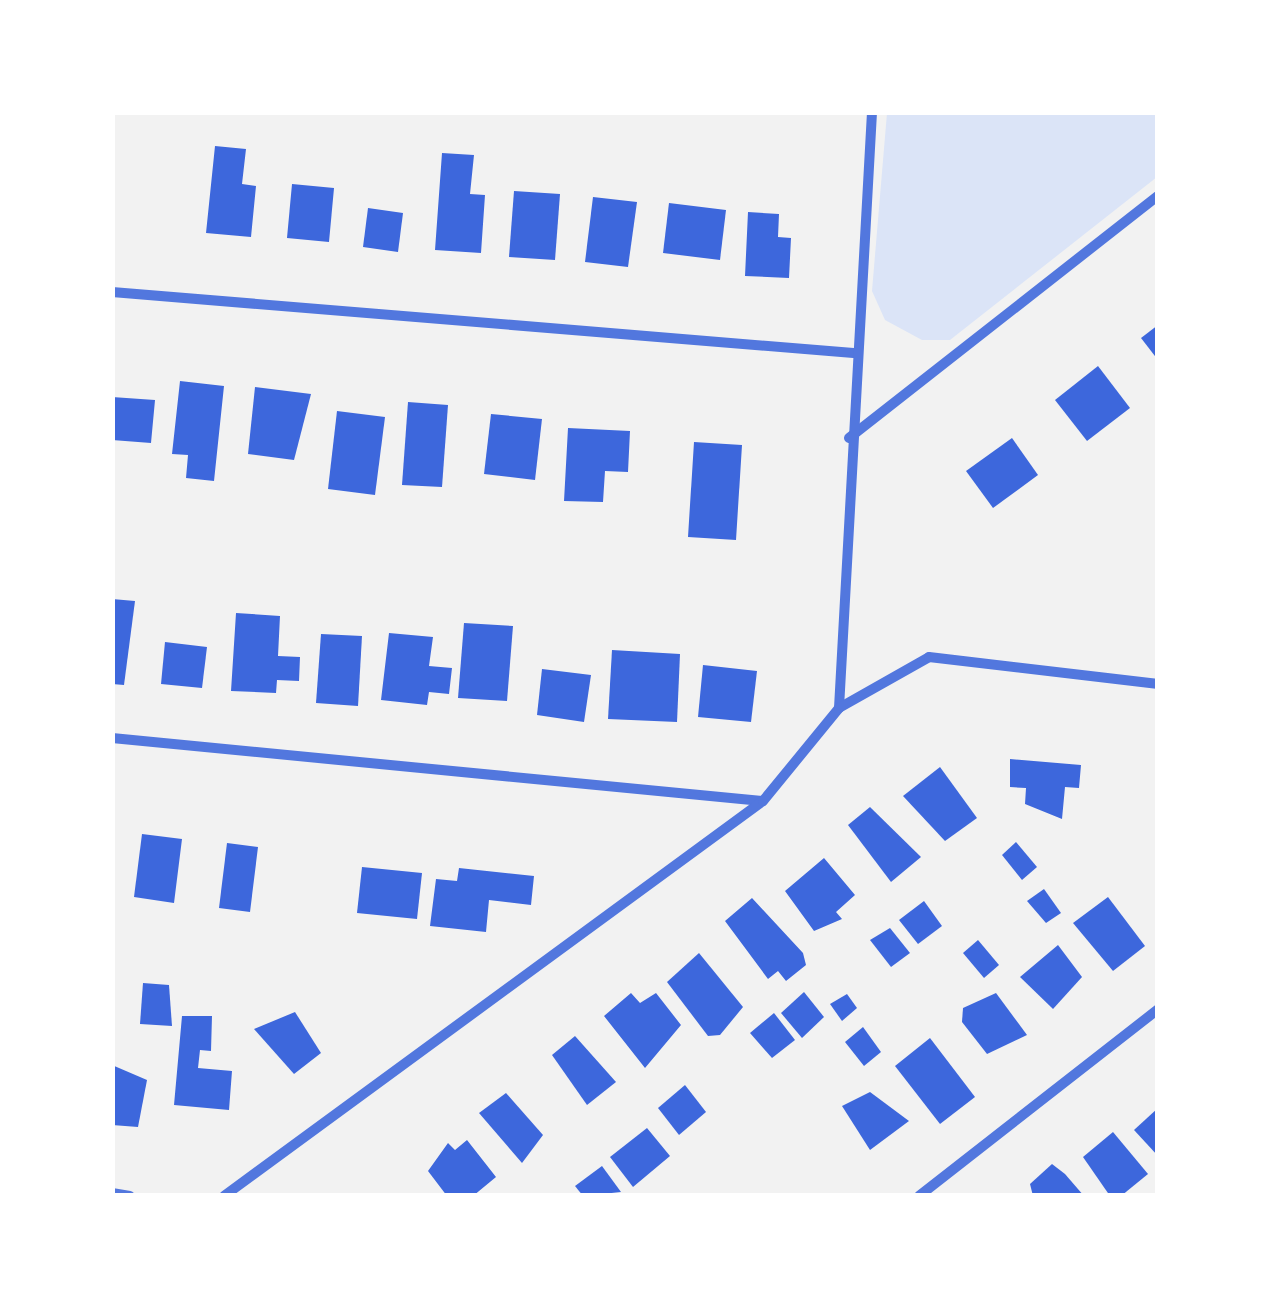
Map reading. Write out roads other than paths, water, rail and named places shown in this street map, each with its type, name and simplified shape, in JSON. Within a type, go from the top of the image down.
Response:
[{"type":"street","points":[[838,708],[853,353],[872,112]]},
{"type":"street","points":[[850,438],[1158,196]]},
{"type":"street","points":[[112,292],[853,353]]},
{"type":"street","points":[[224,1196],[763,801],[838,708],[929,657],[1158,684]]},
{"type":"street","points":[[112,738],[763,801]]},
{"type":"street","points":[[920,1196],[1158,1009]]},
{"type":"street","points":[[112,1193],[130,1196]]}]
